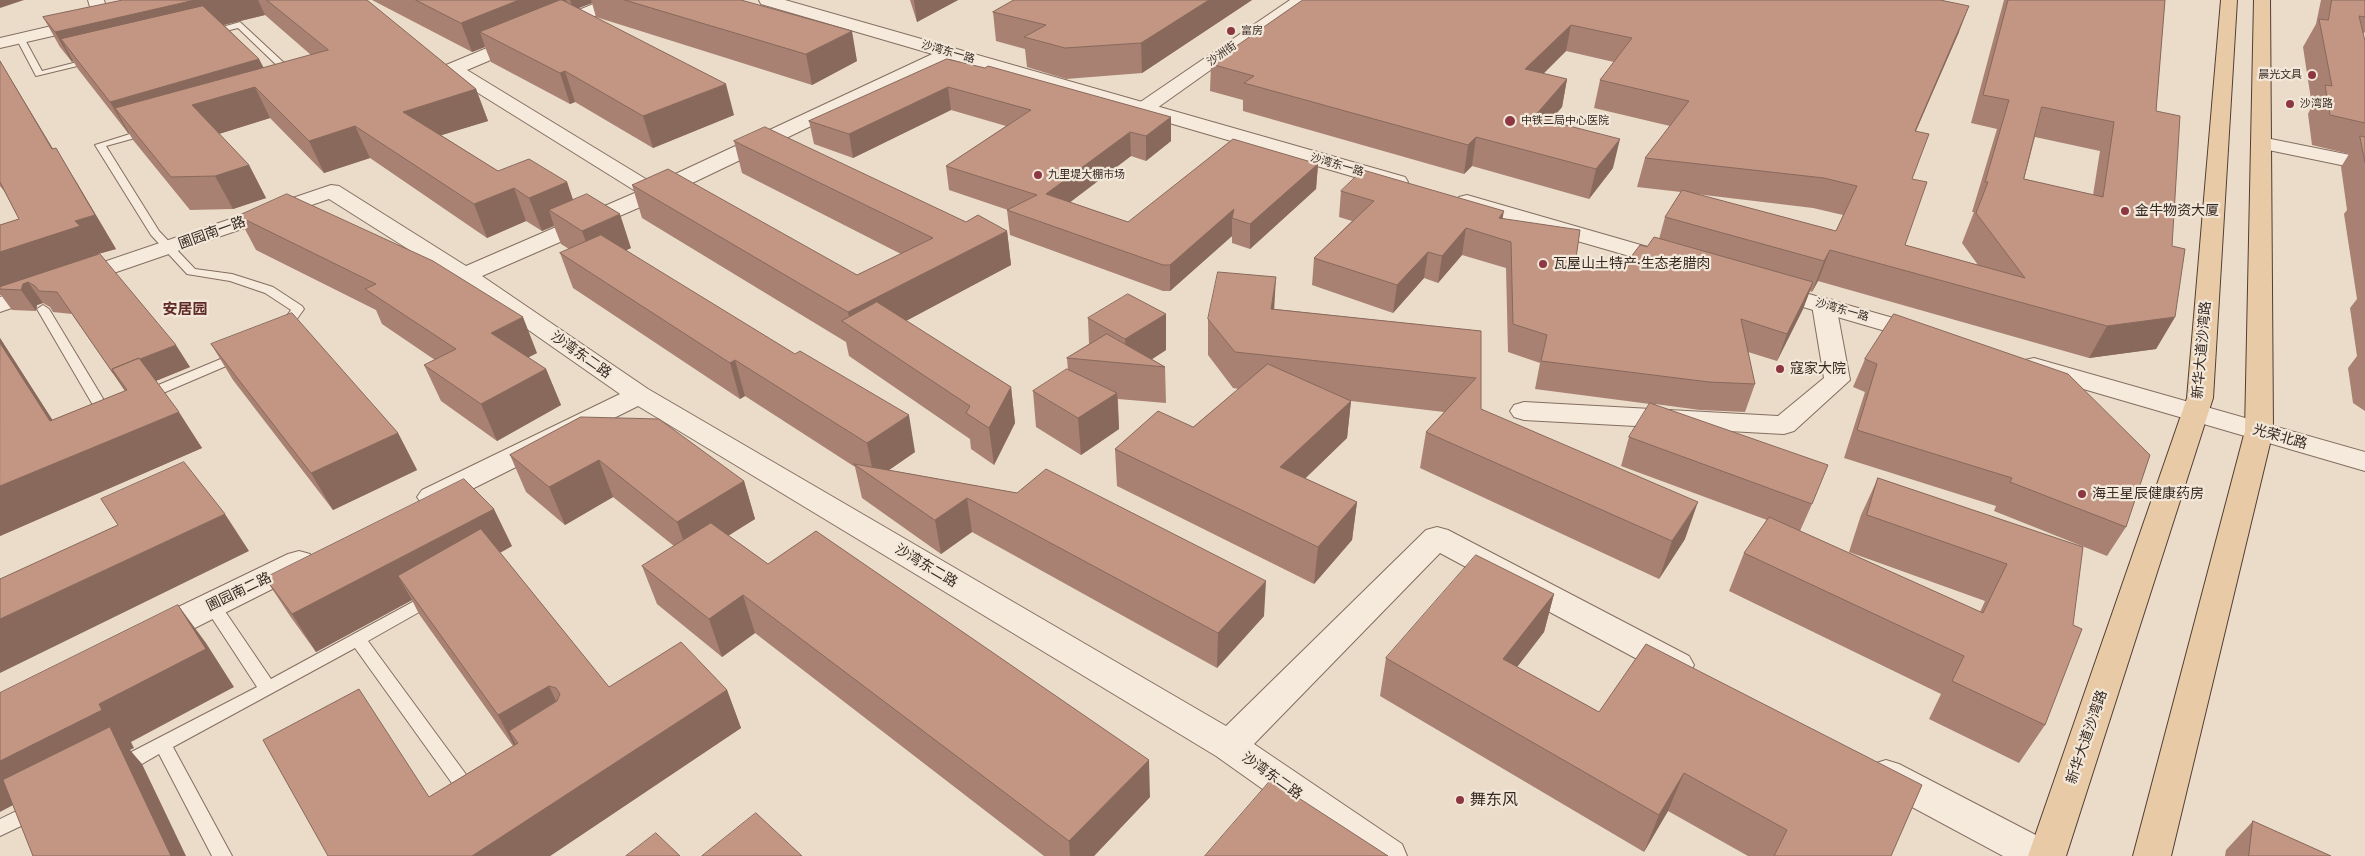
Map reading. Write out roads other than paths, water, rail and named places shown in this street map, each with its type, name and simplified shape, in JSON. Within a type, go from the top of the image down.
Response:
[{"type":"main road","name":"新华大道沙湾路","points":[[2046,856],[2200,398],[2229,0]]},
{"type":"main road","points":[[2152,856],[2259,431],[2262,0]]},
{"type":"street","points":[[96,0],[101,20]]},
{"type":"street","points":[[617,0],[453,68],[653,193]]},
{"type":"street","name":"沙湾东一路","points":[[767,0],[1412,186]]},
{"type":"street","name":"沙洲街","points":[[1144,109],[1301,0]]},
{"type":"street","points":[[0,43],[120,15]]},
{"type":"street","points":[[465,275],[653,193],[949,53]]},
{"type":"street","points":[[2261,143],[2365,164]]},
{"type":"street","name":"圃园南一路","points":[[0,306],[331,191],[465,275]]},
{"type":"street","points":[[1450,198],[1690,267]]},
{"type":"street","name":"沙湾东二路","points":[[465,275],[639,395],[1229,746],[1388,856]]},
{"type":"street","name":"沙湾东一路","points":[[1748,283],[1939,338]]},
{"type":"street","points":[[1524,411],[1784,426],[1837,380],[1824,306]]},
{"type":"street","points":[[2015,360],[2196,412]]},
{"type":"street","points":[[408,509],[639,395]]},
{"type":"street","name":"光荣北路","points":[[2196,412],[2365,462]]},
{"type":"street","points":[[1229,746],[1437,538],[1708,681]]},
{"type":"street","name":"圃园南二路","points":[[132,644],[328,548]]},
{"type":"street","points":[[1856,759],[2039,856]]},
{"type":"lane","points":[[201,34],[240,25],[303,86]]},
{"type":"lane","points":[[20,38],[39,74],[106,58]]},
{"type":"lane","points":[[155,129],[100,145],[155,233],[191,272],[232,278],[268,290],[298,309],[274,341]]},
{"type":"lane","points":[[43,309],[104,412],[256,348]]},
{"type":"lane","points":[[102,775],[268,689],[449,588]]},
{"type":"lane","points":[[212,605],[268,689]]},
{"type":"lane","points":[[357,639],[471,795],[488,785]]},
{"type":"lane","points":[[162,744],[222,856]]},
{"type":"lane","points":[[0,828],[51,802]]},
{"type":"place","name":"富房","points":[[1231,31]]},
{"type":"place","name":"晨光文具","points":[[2312,75]]},
{"type":"place","name":"沙湾路","points":[[2290,104]]},
{"type":"place","name":"中铁二局中心医院","points":[[1510,121]]},
{"type":"place","name":"九里堤大棚市场","points":[[1038,175]]},
{"type":"place","name":"金牛物资大厦","points":[[2125,211]]},
{"type":"place","name":"瓦屋山土特产·生态老腊肉","points":[[1543,264]]},
{"type":"place","name":"寇家大院","points":[[1780,369]]},
{"type":"place","name":"海王星辰健康药房","points":[[2082,494]]},
{"type":"place","name":"舞东风","points":[[1460,800]]},
{"type":"district","name":"安居园","points":[[185,310]]}]
